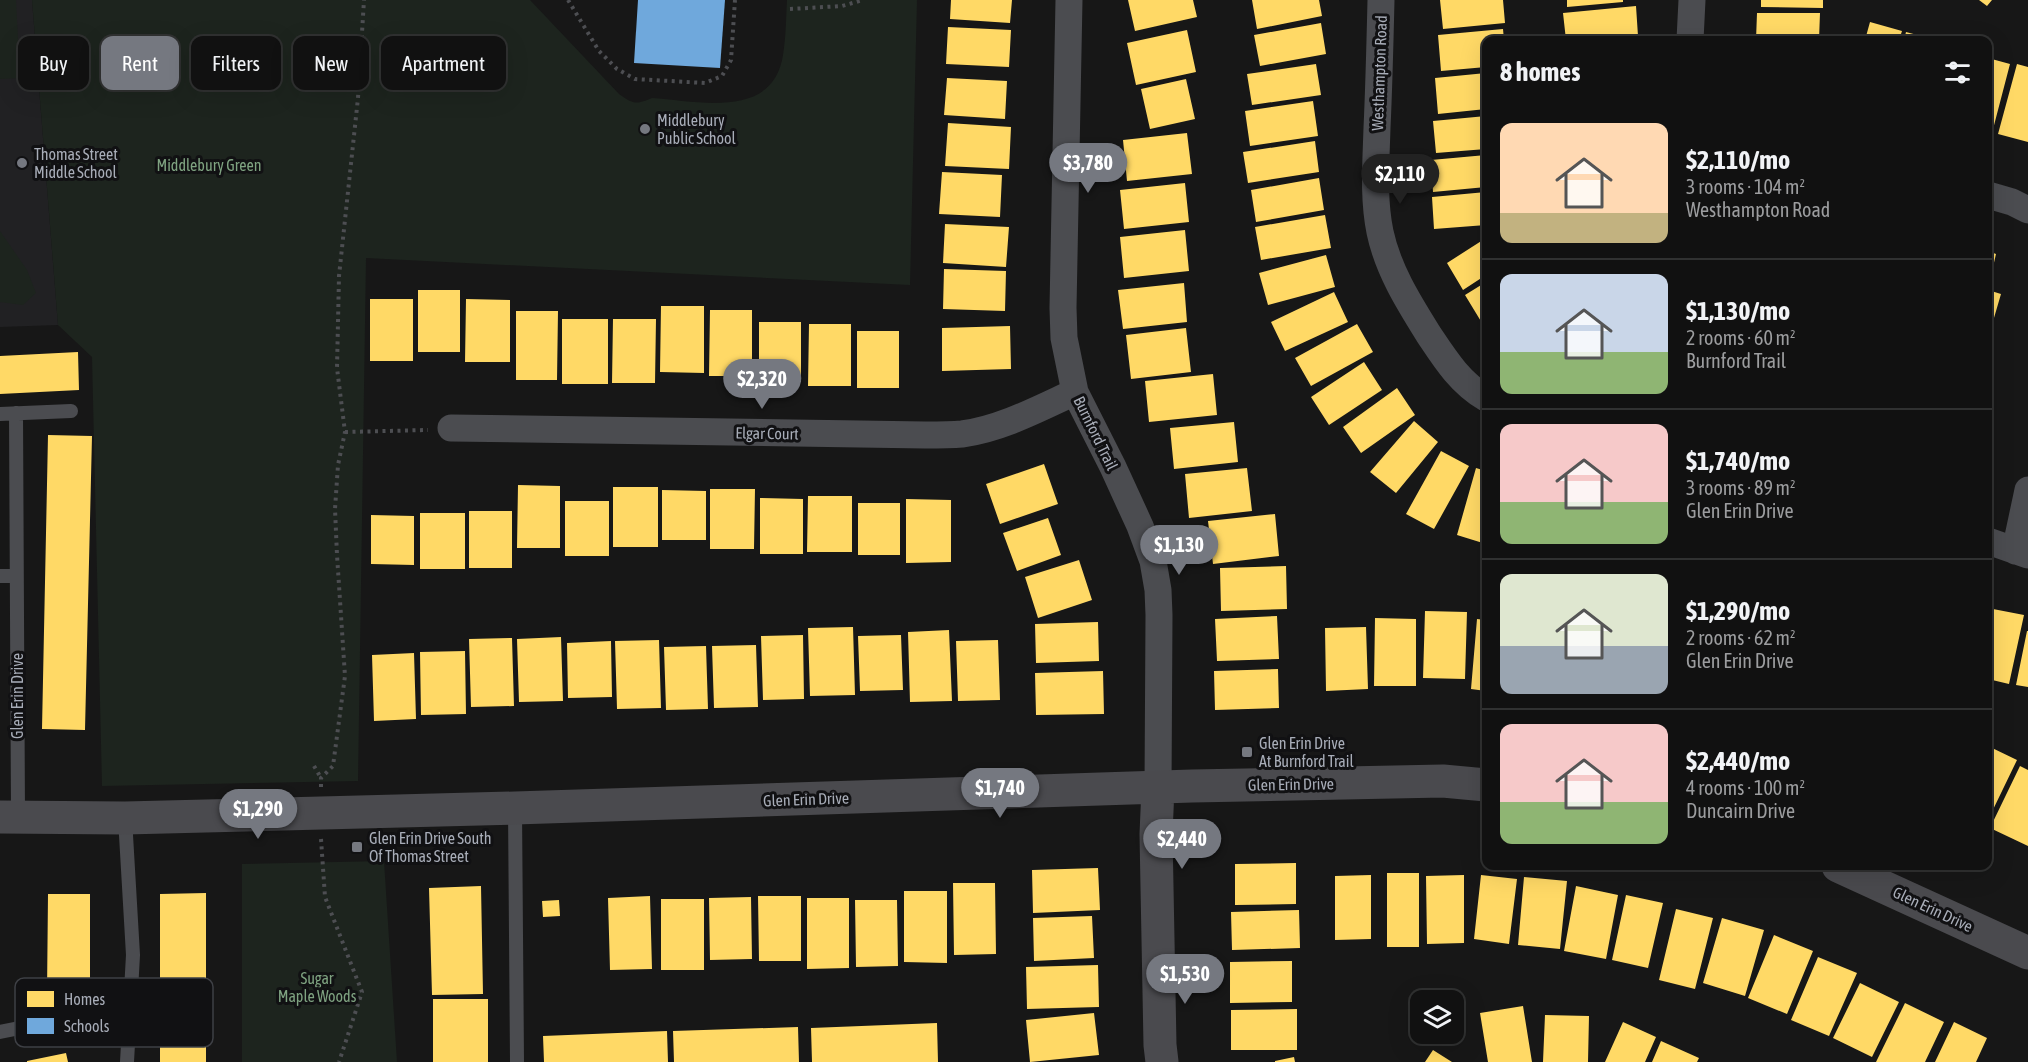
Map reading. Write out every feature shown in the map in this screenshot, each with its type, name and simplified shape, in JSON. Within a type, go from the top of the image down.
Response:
[{"type":"street","name":"Burnford Trail","points":[[1069,0],[1063,308],[1065,338],[1075,392],[1113,467],[1154,561],[1159,615],[1158,788]]},
{"type":"street","name":"Westhampton Road","points":[[1381,0],[1376,164],[1376,197],[1380,233],[1404,296],[1445,360],[1459,377],[1482,396]]},
{"type":"street","points":[[1690,36],[1692,0]]},
{"type":"street","points":[[1992,196],[2028,210]]},
{"type":"street","name":"Elgar Court","points":[[451,428],[963,434],[993,426],[1075,392]]},
{"type":"street","points":[[1992,542],[2022,553],[2028,489]]},
{"type":"street","name":"Glen Erin Drive","points":[[9,816],[125,818],[1158,788],[1443,782],[1482,785]]},
{"type":"street","points":[[1158,788],[1156,846],[1162,1062]]},
{"type":"street","name":"Glen Erin Drive","points":[[1847,870],[2028,953]]},
{"type":"lane","points":[[0,414],[71,411]]},
{"type":"lane","name":"Glen Erin Drive","points":[[9,816],[16,576],[16,413]]},
{"type":"lane","points":[[0,576],[16,576]]},
{"type":"lane","points":[[515,808],[518,1062]]},
{"type":"lane","points":[[125,818],[131,978]]},
{"type":"lane","points":[[0,1032],[15,1029]]},
{"type":"lane","points":[[127,1062],[128,1047]]},
{"type":"path","points":[[321,778],[333,766],[345,676],[335,509],[338,465],[345,432],[337,368],[339,276],[358,98],[364,0]]},
{"type":"path","points":[[568,0],[599,51],[617,69],[635,79],[705,83],[722,76],[731,60],[735,0]]},
{"type":"path","points":[[790,9],[842,6],[863,0]]},
{"type":"path","points":[[345,432],[451,428]]},
{"type":"path","points":[[314,766],[321,778],[321,858],[325,897],[362,992],[339,1062]]},
{"type":"shaded area","name":"Thomas Street Middle School","points":[[0,0],[32,0],[35,36],[18,36],[18,90],[39,90],[58,325],[0,327]]},
{"type":"green space","points":[[0,0],[16,0],[18,78],[0,79]]},
{"type":"green space","name":"Middlebury Green","points":[[32,0],[530,0],[619,94],[628,100],[642,102],[652,98],[711,103],[749,98],[765,90],[776,76],[783,55],[787,0],[917,0],[910,285],[366,258],[358,781],[102,786],[92,357],[58,325],[39,90],[89,90],[89,36],[35,36]]},
{"type":"green space","points":[[0,231],[27,270],[36,293],[23,305],[0,302]]},
{"type":"green space","name":"Sugar Maple Woods","points":[[384,861],[397,1062],[242,1062],[242,864]]},
{"type":"building: Homes","points":[[951,0],[1012,0],[1010,23],[950,19]]},
{"type":"building: Homes","points":[[1128,0],[1193,0],[1197,17],[1135,31]]},
{"type":"building: Homes","points":[[1252,0],[1319,0],[1322,16],[1257,29]]},
{"type":"building: Homes","points":[[1440,0],[1503,0],[1505,23],[1443,29]]},
{"type":"building: Homes","points":[[1567,0],[1623,0],[1623,2],[1567,7]]},
{"type":"building: Homes","points":[[1761,0],[1823,0],[1823,8],[1761,7]]},
{"type":"building: Homes","points":[[1979,0],[1992,0],[1987,6]]},
{"type":"building: Homes","points":[[1636,6],[1638,36],[1566,36],[1563,13]]},
{"type":"building: Homes","points":[[1757,13],[1820,13],[1819,36],[1756,36]]},
{"type":"building: Homes","points":[[1870,22],[1902,31],[1900,36],[1866,36]]},
{"type":"building: Homes","points":[[1321,23],[1326,54],[1260,66],[1254,35]]},
{"type":"building: Homes","points":[[948,27],[1011,30],[1009,67],[946,64]]},
{"type":"building: Homes","points":[[1503,29],[1504,36],[1482,36],[1482,67],[1441,71],[1438,35]]},
{"type":"building: Homes","points":[[1187,30],[1196,72],[1136,85],[1127,43]]},
{"type":"building: Homes","points":[[1906,32],[1921,36],[1905,36]]},
{"type":"building: Homes","points":[[1992,59],[2010,64],[1992,133]]},
{"type":"building: Homes","points":[[1316,64],[1321,95],[1252,105],[1247,74]]},
{"type":"building: Homes","points":[[2017,64],[2028,67],[2028,142],[1998,134]]},
{"type":"building: Homes","points":[[1482,73],[1482,109],[1438,114],[1435,78]]},
{"type":"building: Homes","points":[[947,78],[1007,81],[1005,119],[944,115]]},
{"type":"building: Homes","points":[[1186,79],[1195,119],[1150,129],[1141,89]]},
{"type":"building: Homes","points":[[1313,101],[1318,136],[1250,146],[1245,111]]},
{"type":"building: Homes","points":[[1482,116],[1482,149],[1436,153],[1433,121]]},
{"type":"building: Homes","points":[[948,123],[1011,127],[1009,169],[945,166]]},
{"type":"building: Homes","points":[[1187,133],[1192,174],[1127,181],[1123,140]]},
{"type":"building: Homes","points":[[1315,141],[1319,172],[1248,183],[1243,152]]},
{"type":"building: Homes","points":[[1482,155],[1482,187],[1433,192],[1431,160]]},
{"type":"building: Homes","points":[[942,172],[1002,175],[1000,217],[939,214]]},
{"type":"building: Homes","points":[[1319,178],[1324,210],[1256,222],[1251,190]]},
{"type":"building: Homes","points":[[1185,183],[1189,222],[1124,229],[1120,190]]},
{"type":"building: Homes","points":[[1482,192],[1482,225],[1434,229],[1432,197]]},
{"type":"building: Homes","points":[[1325,215],[1331,248],[1261,260],[1255,227]]},
{"type":"building: Homes","points":[[945,224],[1009,227],[1006,267],[943,263]]},
{"type":"building: Homes","points":[[1185,230],[1189,271],[1124,278],[1120,237]]},
{"type":"building: Homes","points":[[1482,241],[1482,278],[1463,290],[1447,263]]},
{"type":"building: Homes","points":[[1992,252],[1996,254],[1992,271]]},
{"type":"building: Homes","points":[[1326,255],[1335,287],[1268,305],[1259,273]]},
{"type":"building: Homes","points":[[944,269],[1006,271],[1005,311],[943,309]]},
{"type":"building: Homes","points":[[1184,283],[1187,322],[1123,329],[1118,290]]},
{"type":"building: Homes","points":[[1482,284],[1482,323],[1465,295]]},
{"type":"building: Homes","points":[[418,290],[460,290],[460,352],[418,352]]},
{"type":"building: Homes","points":[[1992,291],[2001,294],[1992,325]]},
{"type":"building: Homes","points":[[1334,292],[1348,322],[1285,351],[1271,322]]},
{"type":"building: Homes","points":[[370,299],[413,299],[413,361],[370,361]]},
{"type":"building: Homes","points":[[466,299],[510,300],[510,362],[465,362]]},
{"type":"building: Homes","points":[[661,306],[704,306],[704,373],[660,372]]},
{"type":"building: Homes","points":[[710,310],[752,310],[752,376],[709,376]]},
{"type":"building: Homes","points":[[516,311],[558,311],[557,380],[516,380]]},
{"type":"building: Homes","points":[[562,319],[608,319],[608,384],[562,384]]},
{"type":"building: Homes","points":[[613,319],[656,319],[655,383],[612,383]]},
{"type":"building: Homes","points":[[759,322],[801,322],[801,382],[759,381]]},
{"type":"building: Homes","points":[[809,324],[851,324],[851,386],[808,386]]},
{"type":"building: Homes","points":[[1357,324],[1373,352],[1311,386],[1295,358]]},
{"type":"building: Homes","points":[[1010,326],[1011,369],[942,371],[942,328]]},
{"type":"building: Homes","points":[[1186,328],[1191,372],[1131,379],[1126,335]]},
{"type":"building: Homes","points":[[857,331],[899,331],[899,388],[857,388]]},
{"type":"building: Homes","points":[[78,352],[79,390],[0,394],[0,356]]},
{"type":"building: Homes","points":[[1364,362],[1382,390],[1329,425],[1311,397]]},
{"type":"building: Homes","points":[[1213,374],[1217,415],[1149,422],[1145,381]]},
{"type":"building: Homes","points":[[1397,388],[1415,415],[1361,453],[1343,427]]},
{"type":"building: Homes","points":[[1414,421],[1438,442],[1396,493],[1370,472]]},
{"type":"building: Homes","points":[[1234,422],[1238,462],[1174,469],[1170,428]]},
{"type":"building: Homes","points":[[48,435],[92,436],[85,730],[42,729]]},
{"type":"building: Homes","points":[[1441,451],[1469,466],[1434,529],[1406,514]]},
{"type":"building: Homes","points":[[1044,464],[1058,504],[1000,524],[986,484]]},
{"type":"building: Homes","points":[[1247,468],[1252,511],[1189,518],[1185,474]]},
{"type":"building: Homes","points":[[1476,468],[1482,470],[1482,543],[1457,535]]},
{"type":"building: Homes","points":[[518,485],[560,486],[560,548],[517,548]]},
{"type":"building: Homes","points":[[613,487],[658,487],[658,547],[613,547]]},
{"type":"building: Homes","points":[[710,489],[755,489],[754,549],[710,549]]},
{"type":"building: Homes","points":[[662,490],[706,491],[706,540],[662,540]]},
{"type":"building: Homes","points":[[808,496],[852,496],[852,552],[807,552]]},
{"type":"building: Homes","points":[[760,498],[803,499],[803,554],[760,554]]},
{"type":"building: Homes","points":[[906,499],[951,500],[951,562],[906,563]]},
{"type":"building: Homes","points":[[565,501],[609,501],[609,556],[565,556]]},
{"type":"building: Homes","points":[[858,503],[900,503],[900,555],[858,555]]},
{"type":"building: Homes","points":[[469,511],[512,511],[512,568],[469,568]]},
{"type":"building: Homes","points":[[420,513],[465,513],[465,569],[420,569]]},
{"type":"building: Homes","points":[[1275,514],[1279,556],[1213,564],[1208,521]]},
{"type":"building: Homes","points":[[371,515],[414,516],[414,565],[371,564]]},
{"type":"building: Homes","points":[[1048,518],[1061,555],[1017,571],[1003,533]]},
{"type":"building: Homes","points":[[1079,560],[1092,600],[1038,618],[1025,577]]},
{"type":"building: Homes","points":[[1286,566],[1287,609],[1221,611],[1220,568]]},
{"type":"building: Homes","points":[[1993,609],[2024,615],[2009,684],[1992,680]]},
{"type":"building: Homes","points":[[1425,611],[1467,612],[1465,679],[1423,678]]},
{"type":"building: Homes","points":[[1277,616],[1279,659],[1217,661],[1215,619]]},
{"type":"building: Homes","points":[[1375,618],[1416,619],[1416,686],[1374,686]]},
{"type":"building: Homes","points":[[1477,619],[1482,620],[1482,690],[1471,689]]},
{"type":"building: Homes","points":[[1098,622],[1099,661],[1036,663],[1035,624]]},
{"type":"building: Homes","points":[[853,627],[855,695],[810,696],[808,628]]},
{"type":"building: Homes","points":[[1366,627],[1368,689],[1326,691],[1325,628]]},
{"type":"building: Homes","points":[[949,630],[952,701],[910,702],[908,632]]},
{"type":"building: Homes","points":[[2028,631],[2028,687],[2016,685]]},
{"type":"building: Homes","points":[[803,635],[804,699],[763,700],[761,636]]},
{"type":"building: Homes","points":[[901,635],[903,690],[860,691],[858,636]]},
{"type":"building: Homes","points":[[561,637],[563,701],[519,702],[517,639]]},
{"type":"building: Homes","points":[[512,638],[514,706],[471,707],[469,639]]},
{"type":"building: Homes","points":[[659,640],[661,708],[617,709],[615,641]]},
{"type":"building: Homes","points":[[998,640],[1000,700],[958,701],[956,641]]},
{"type":"building: Homes","points":[[611,641],[612,697],[568,698],[567,643]]},
{"type":"building: Homes","points":[[756,645],[758,707],[714,708],[712,646]]},
{"type":"building: Homes","points":[[706,646],[708,709],[666,710],[664,647]]},
{"type":"building: Homes","points":[[465,651],[466,714],[421,715],[420,652]]},
{"type":"building: Homes","points":[[414,653],[416,719],[374,721],[372,655]]},
{"type":"building: Homes","points":[[1278,669],[1279,708],[1215,710],[1214,671]]},
{"type":"building: Homes","points":[[1103,671],[1104,714],[1036,715],[1035,673]]},
{"type":"building: Homes","points":[[1992,748],[2017,760],[1992,812]]},
{"type":"building: Homes","points":[[2020,766],[2028,770],[2028,846],[1992,829],[1992,824]]},
{"type":"building: Homes","points":[[1296,863],[1296,904],[1235,905],[1235,864]]},
{"type":"building: Homes","points":[[1098,868],[1100,910],[1033,913],[1032,870]]},
{"type":"building: Homes","points":[[1387,873],[1419,873],[1419,947],[1387,947]]},
{"type":"building: Homes","points":[[1371,875],[1371,939],[1335,940],[1335,876]]},
{"type":"building: Homes","points":[[1464,875],[1464,943],[1427,944],[1426,876]]},
{"type":"building: Homes","points":[[1481,875],[1517,879],[1509,944],[1474,939]]},
{"type":"building: Homes","points":[[1524,877],[1567,881],[1560,949],[1518,945]]},
{"type":"building: Homes","points":[[953,883],[995,883],[996,954],[954,955]]},
{"type":"building: Homes","points":[[481,886],[483,994],[432,995],[429,888]]},
{"type":"building: Homes","points":[[1576,886],[1618,895],[1606,959],[1564,951]]},
{"type":"building: Homes","points":[[904,891],[947,891],[947,963],[904,962]]},
{"type":"building: Homes","points":[[206,893],[206,978],[160,978],[160,894]]},
{"type":"building: Homes","points":[[48,894],[90,894],[90,978],[47,978]]},
{"type":"building: Homes","points":[[1626,895],[1663,903],[1648,968],[1612,960]]},
{"type":"building: Homes","points":[[650,896],[652,969],[610,970],[608,898]]},
{"type":"building: Homes","points":[[758,896],[801,896],[801,961],[759,961]]},
{"type":"building: Homes","points":[[751,897],[752,959],[710,960],[709,898]]},
{"type":"building: Homes","points":[[807,898],[849,898],[849,968],[807,969]]},
{"type":"building: Homes","points":[[661,899],[704,899],[704,970],[661,970]]},
{"type":"building: Homes","points":[[559,900],[560,916],[543,917],[542,901]]},
{"type":"building: Homes","points":[[855,900],[897,900],[898,966],[856,967]]},
{"type":"building: Homes","points":[[1676,909],[1713,918],[1695,989],[1659,980]]},
{"type":"building: Homes","points":[[1299,910],[1300,948],[1232,950],[1231,912]]},
{"type":"building: Homes","points":[[1092,916],[1094,958],[1034,961],[1033,918]]},
{"type":"building: Homes","points":[[1722,918],[1764,930],[1745,996],[1703,983]]},
{"type":"building: Homes","points":[[1774,935],[1813,951],[1787,1014],[1748,998]]},
{"type":"building: Homes","points":[[1818,957],[1857,973],[1829,1036],[1791,1020]]},
{"type":"building: Homes","points":[[1292,961],[1292,1002],[1230,1003],[1230,962]]},
{"type":"building: Homes","points":[[1098,965],[1099,1007],[1027,1009],[1026,967]]},
{"type":"building: Homes","points":[[1860,983],[1899,1002],[1872,1057],[1833,1038]]},
{"type":"building: Homes","points":[[433,999],[488,999],[488,1062],[433,1062]]},
{"type":"building: Homes","points":[[1905,1003],[1944,1022],[1925,1062],[1876,1062]]},
{"type":"building: Homes","points":[[1523,1006],[1532,1062],[1488,1062],[1480,1013]]},
{"type":"building: Homes","points":[[1297,1009],[1297,1050],[1231,1050],[1231,1010]]},
{"type":"building: Homes","points":[[1094,1013],[1099,1055],[1030,1062],[1026,1020]]},
{"type":"building: Homes","points":[[1545,1015],[1589,1016],[1588,1062],[1543,1062]]},
{"type":"building: Homes","points":[[1623,1022],[1656,1037],[1645,1062],[1605,1062]]},
{"type":"building: Homes","points":[[1954,1022],[1987,1038],[1976,1062],[1935,1062]]},
{"type":"building: Homes","points":[[937,1023],[938,1062],[812,1062],[811,1028]]},
{"type":"building: Homes","points":[[798,1027],[799,1062],[674,1062],[673,1031]]},
{"type":"building: Homes","points":[[667,1031],[668,1062],[544,1062],[543,1036]]},
{"type":"building: Homes","points":[[1661,1041],[1699,1058],[1697,1062],[1652,1062]]},
{"type":"building: Homes","points":[[160,1047],[206,1047],[206,1062],[160,1062]]},
{"type":"building: Homes","points":[[1433,1050],[1452,1062],[1425,1062]]},
{"type":"building: Homes","points":[[66,1053],[68,1062],[27,1062],[27,1061]]},
{"type":"building: Homes","points":[[1294,1057],[1295,1062],[1275,1062],[1275,1061]]},
{"type":"building: Schools","points":[[638,0],[725,0],[720,68],[634,63]]},
{"type":"place","name":"Middlebury Public School","points":[[645,129]]},
{"type":"place","name":"Thomas Street Middle School","points":[[22,163]]},
{"type":"place","name":"Glen Erin Drive At Burnford Trail","points":[[1247,752]]},
{"type":"place","name":"Glen Erin Drive South Of Thomas Street","points":[[357,847]]}]
